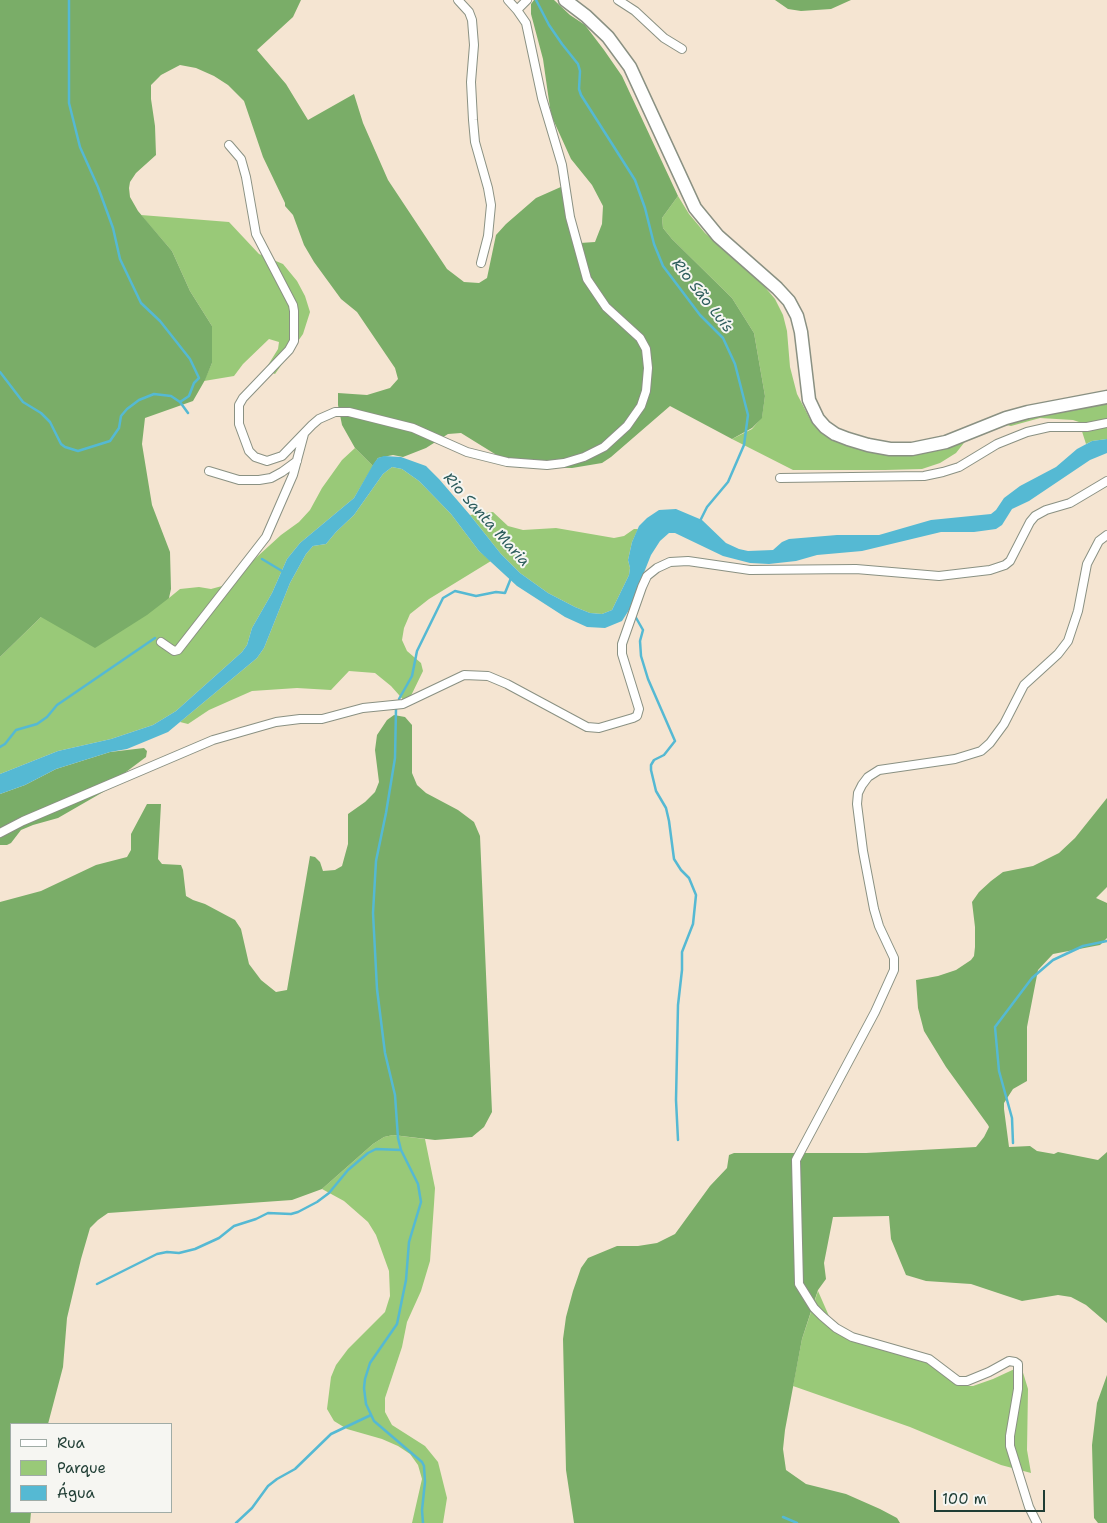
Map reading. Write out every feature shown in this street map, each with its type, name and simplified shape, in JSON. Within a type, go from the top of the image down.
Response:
[{"type":"main road","points":[[565,0],[586,16],[608,37],[630,67],[695,208],[718,236],[789,301],[797,316],[801,332],[809,400],[818,419],[825,427],[835,434],[862,443],[890,449],[912,449],[946,442],[1006,418],[1028,412],[1107,398]]},
{"type":"street","points":[[458,0],[469,12],[472,20],[474,45],[471,82],[473,120],[490,204],[488,236],[481,263]]},
{"type":"street","points":[[229,145],[240,159],[246,176],[256,234],[293,305],[295,321],[294,341],[289,350],[241,401],[238,413],[240,424],[249,451],[254,457],[262,460],[273,460],[282,456],[319,419],[335,412],[349,412],[413,428],[468,452],[507,462],[547,465],[564,463],[584,457],[604,447],[627,426],[641,406],[646,391],[648,368],[646,349],[640,338],[606,307],[588,279],[570,217],[562,165],[542,98],[526,23],[508,0]]},
{"type":"street","points":[[618,0],[635,11],[664,38],[682,49]]},
{"type":"street","points":[[517,10],[526,1]]},
{"type":"street","points":[[780,478],[924,476],[958,467],[998,444],[1027,432],[1049,427],[1087,427],[1107,423]]},
{"type":"street","points":[[161,642],[174,650],[178,650],[259,546],[274,518],[298,459],[304,432]]},
{"type":"street","points":[[209,471],[239,480],[259,480],[271,478],[298,459]]},
{"type":"street","points":[[0,833],[22,821],[213,740],[276,722],[322,719],[363,708],[403,704],[464,675],[488,676],[507,684],[587,727],[600,728],[633,718],[637,716],[639,709],[622,654],[622,644],[647,576],[657,568],[670,562],[688,561],[750,570],[856,569],[939,576],[990,570],[1005,565],[1010,561],[1035,516],[1046,510],[1070,503],[1107,482]]},
{"type":"street","points":[[1037,1523],[1029,1507],[1010,1446],[1019,1377],[1018,1364],[1009,1361],[989,1372],[962,1382],[929,1360],[852,1337],[836,1328],[822,1316],[814,1308],[799,1284],[796,1160],[876,1012],[891,979],[895,964],[879,926],[869,883],[857,804],[858,793],[868,778],[879,770],[955,759],[981,751],[990,743],[1004,724],[1024,685],[1058,654],[1068,641],[1078,611],[1087,564],[1099,541],[1107,534]]},
{"type":"green space","points":[[0,0],[301,0],[293,17],[257,50],[286,84],[308,120],[354,94],[363,123],[388,180],[447,269],[464,282],[479,283],[487,278],[496,235],[536,198],[563,186],[580,243],[595,242],[602,224],[603,206],[592,185],[571,159],[551,115],[543,59],[531,14],[531,4],[534,0],[554,0],[570,15],[585,25],[622,76],[678,196],[662,218],[663,228],[732,298],[754,333],[765,396],[762,418],[752,428],[732,439],[670,406],[602,463],[572,468],[529,467],[503,459],[461,433],[448,434],[426,448],[403,457],[393,455],[378,458],[373,466],[355,448],[342,425],[338,393],[367,395],[390,388],[398,379],[395,368],[357,312],[341,299],[304,245],[293,215],[285,206],[263,157],[244,101],[228,85],[214,76],[196,68],[180,65],[161,75],[151,85],[156,155],[136,173],[130,182],[129,188],[130,197],[138,211],[172,251],[190,291],[212,326],[212,363],[193,401],[145,418],[142,444],[152,505],[170,552],[171,589],[169,598],[147,615],[95,648],[41,617],[0,657]]},
{"type":"green space","points":[[775,0],[851,0],[831,9],[801,11],[788,9]]},
{"type":"green space","points":[[678,196],[689,214],[705,233],[759,280],[775,299],[783,315],[787,331],[790,367],[797,394],[810,419],[827,432],[866,448],[913,451],[931,448],[948,442],[997,419],[1042,409],[1107,399],[1107,439],[1092,441],[1086,444],[1079,422],[1040,418],[1011,426],[996,423],[985,426],[967,439],[956,453],[940,463],[922,469],[793,470],[732,439],[752,429],[762,417],[765,396],[754,333],[732,298],[663,228],[662,218]]},
{"type":"green space","points":[[141,215],[229,222],[259,254],[283,264],[297,281],[305,296],[310,312],[303,334],[275,374],[265,370],[278,349],[279,342],[269,339],[243,364],[234,376],[204,381],[212,363],[212,326],[190,291],[172,251]]},
{"type":"green space","points":[[355,448],[373,466],[354,498],[300,543],[287,559],[242,652],[176,711],[153,725],[111,739],[58,751],[0,774],[0,657],[41,617],[169,598],[180,589],[199,587],[211,589],[222,586],[236,576],[281,535],[299,522],[310,510],[322,488],[342,460]]},
{"type":"green space","points":[[392,467],[402,469],[419,481],[451,514],[479,551],[491,561],[429,599],[410,614],[404,628],[402,640],[407,651],[421,663],[423,671],[407,704],[391,686],[375,673],[349,671],[331,690],[297,688],[252,691],[209,710],[188,724],[180,722],[257,658],[264,648],[290,583],[306,554],[313,546],[326,544],[354,515],[383,474]]},
{"type":"green space","points":[[493,512],[508,526],[523,530],[556,528],[614,538],[624,536],[634,529],[638,529],[632,542],[628,560],[629,575],[612,610],[602,614],[590,613],[575,607],[548,593],[520,573],[501,554],[470,515]]},
{"type":"green space","points":[[394,715],[405,717],[412,725],[412,773],[417,785],[426,793],[458,810],[474,822],[480,836],[492,1112],[484,1127],[472,1137],[435,1140],[393,1135],[384,1137],[373,1144],[322,1189],[292,1200],[108,1213],[98,1220],[90,1228],[81,1259],[67,1318],[63,1367],[48,1423],[10,1423],[10,1513],[31,1513],[30,1523],[0,1523],[0,902],[41,891],[96,865],[127,857],[131,850],[131,834],[147,804],[161,804],[158,859],[162,864],[181,865],[186,896],[235,920],[241,929],[249,964],[261,980],[276,992],[287,990],[310,856],[315,857],[320,862],[323,871],[335,870],[342,866],[348,844],[348,814],[375,792],[379,782],[375,750],[377,735],[387,720]]},
{"type":"green space","points":[[144,748],[147,751],[146,757],[126,772],[117,784],[58,818],[21,830],[11,843],[0,845],[0,794],[25,785],[56,769],[110,752]]},
{"type":"green space","points":[[1107,798],[1107,887],[1096,898],[1107,903],[1107,938],[1100,945],[1053,954],[1038,970],[1027,1027],[1027,1081],[1013,1089],[1004,1103],[1004,1109],[1009,1147],[1030,1146],[1037,1151],[1054,1154],[1058,1152],[1098,1160],[1107,1152],[1107,1323],[1086,1305],[1071,1297],[1058,1295],[1022,1301],[971,1284],[926,1281],[906,1275],[891,1239],[889,1216],[833,1217],[824,1263],[826,1279],[818,1290],[802,1339],[785,1430],[783,1449],[786,1470],[806,1484],[846,1494],[880,1509],[897,1518],[900,1523],[574,1523],[566,1470],[563,1339],[566,1317],[573,1291],[581,1268],[588,1258],[617,1246],[638,1246],[657,1243],[675,1234],[710,1186],[727,1168],[729,1155],[734,1153],[866,1153],[976,1147],[989,1127],[946,1067],[924,1031],[918,1008],[916,980],[956,970],[971,960],[974,956],[975,947],[972,902],[979,892],[1003,872],[1033,866],[1059,853],[1075,838]]},
{"type":"green space","points":[[393,1135],[425,1139],[435,1188],[430,1261],[421,1291],[407,1322],[402,1347],[385,1398],[385,1412],[392,1425],[425,1446],[438,1462],[447,1498],[443,1523],[412,1523],[422,1479],[418,1465],[410,1454],[382,1439],[347,1429],[334,1421],[327,1409],[331,1377],[336,1365],[348,1349],[385,1312],[390,1296],[389,1271],[376,1235],[368,1222],[344,1201],[322,1189],[373,1144],[384,1137]]},
{"type":"green space","points":[[818,1291],[832,1323],[846,1332],[944,1368],[959,1386],[973,1386],[1021,1366],[1028,1389],[1027,1450],[1031,1473],[1001,1465],[910,1427],[793,1386],[802,1339]]},
{"type":"green space","points":[[1107,1375],[1107,1523],[1098,1523],[1094,1518],[1092,1445],[1097,1403]]},
{"type":"water","points":[[1107,439],[1107,453],[1090,460],[1029,501],[1012,509],[1002,525],[996,529],[974,532],[941,532],[862,551],[817,555],[796,561],[769,564],[750,563],[723,556],[675,533],[669,533],[660,541],[651,555],[629,610],[622,621],[605,628],[587,627],[565,617],[517,586],[479,551],[451,514],[419,481],[402,469],[392,467],[383,474],[354,515],[326,544],[313,546],[306,554],[290,583],[264,648],[257,658],[168,732],[127,749],[110,752],[56,769],[25,785],[0,794],[0,774],[58,751],[111,739],[153,725],[176,711],[242,652],[287,559],[300,543],[354,498],[374,463],[378,458],[384,456],[401,457],[426,466],[470,515],[501,554],[520,573],[548,593],[575,607],[590,613],[602,614],[612,610],[629,575],[628,560],[632,542],[639,526],[659,510],[676,509],[702,520],[726,543],[748,551],[773,550],[789,539],[837,535],[879,535],[931,520],[991,514],[1004,498],[1020,486],[1056,467],[1077,449],[1092,441]]},
{"type":"waterway","points":[[69,0],[69,103],[80,147],[98,187],[113,228],[120,259],[141,303],[160,321],[190,359],[199,378],[194,383],[189,396],[180,402]]},
{"type":"waterway","name":"Rio São Luís","points":[[536,0],[549,25],[578,64],[581,95],[635,180],[645,208],[654,244],[663,266],[700,315],[723,338],[735,364],[748,415],[744,445],[728,482],[707,507],[700,521]]},
{"type":"waterway","points":[[0,372],[23,402],[41,413],[50,422],[61,444],[78,451],[110,441],[119,428],[121,416],[127,409],[139,400],[154,394],[171,396],[180,402],[188,413]]},
{"type":"waterway","points":[[262,559],[282,571]]},
{"type":"waterway","points":[[399,699],[412,676],[417,651],[443,598],[455,591],[476,596],[496,592],[505,593],[511,578]]},
{"type":"waterway","points":[[635,616],[643,630],[640,641],[641,656],[648,679],[675,741],[664,755],[654,760],[651,770],[656,791],[666,808],[674,859],[689,878],[696,895],[693,924],[682,952],[678,1005],[676,1100],[678,1140]]},
{"type":"waterway","points":[[0,747],[5,744],[16,730],[37,724],[47,717],[57,705],[155,638]]},
{"type":"waterway","points":[[396,709],[395,758],[376,861],[373,913],[377,989],[385,1053],[395,1095],[398,1138],[401,1150],[418,1184],[421,1202],[409,1242],[406,1280],[397,1324],[370,1363],[364,1388],[366,1404],[374,1421],[422,1462],[424,1466],[423,1523]]},
{"type":"waterway","points":[[1013,1143],[1012,1118],[999,1071],[995,1027],[1032,978],[1053,960],[1083,946],[1107,941]]},
{"type":"waterway","points":[[97,1284],[157,1254],[167,1252],[179,1253],[195,1249],[219,1238],[234,1226],[268,1213],[291,1214],[298,1212],[329,1193],[348,1170],[368,1153],[376,1149],[401,1150]]},
{"type":"waterway","points":[[236,1523],[252,1508],[268,1486],[295,1469],[331,1434],[371,1415]]},
{"type":"waterway","points":[[783,1517],[797,1523]]},
{"type":"water label","name":"Rio Santa Maria","points":[[486,520]]}]
